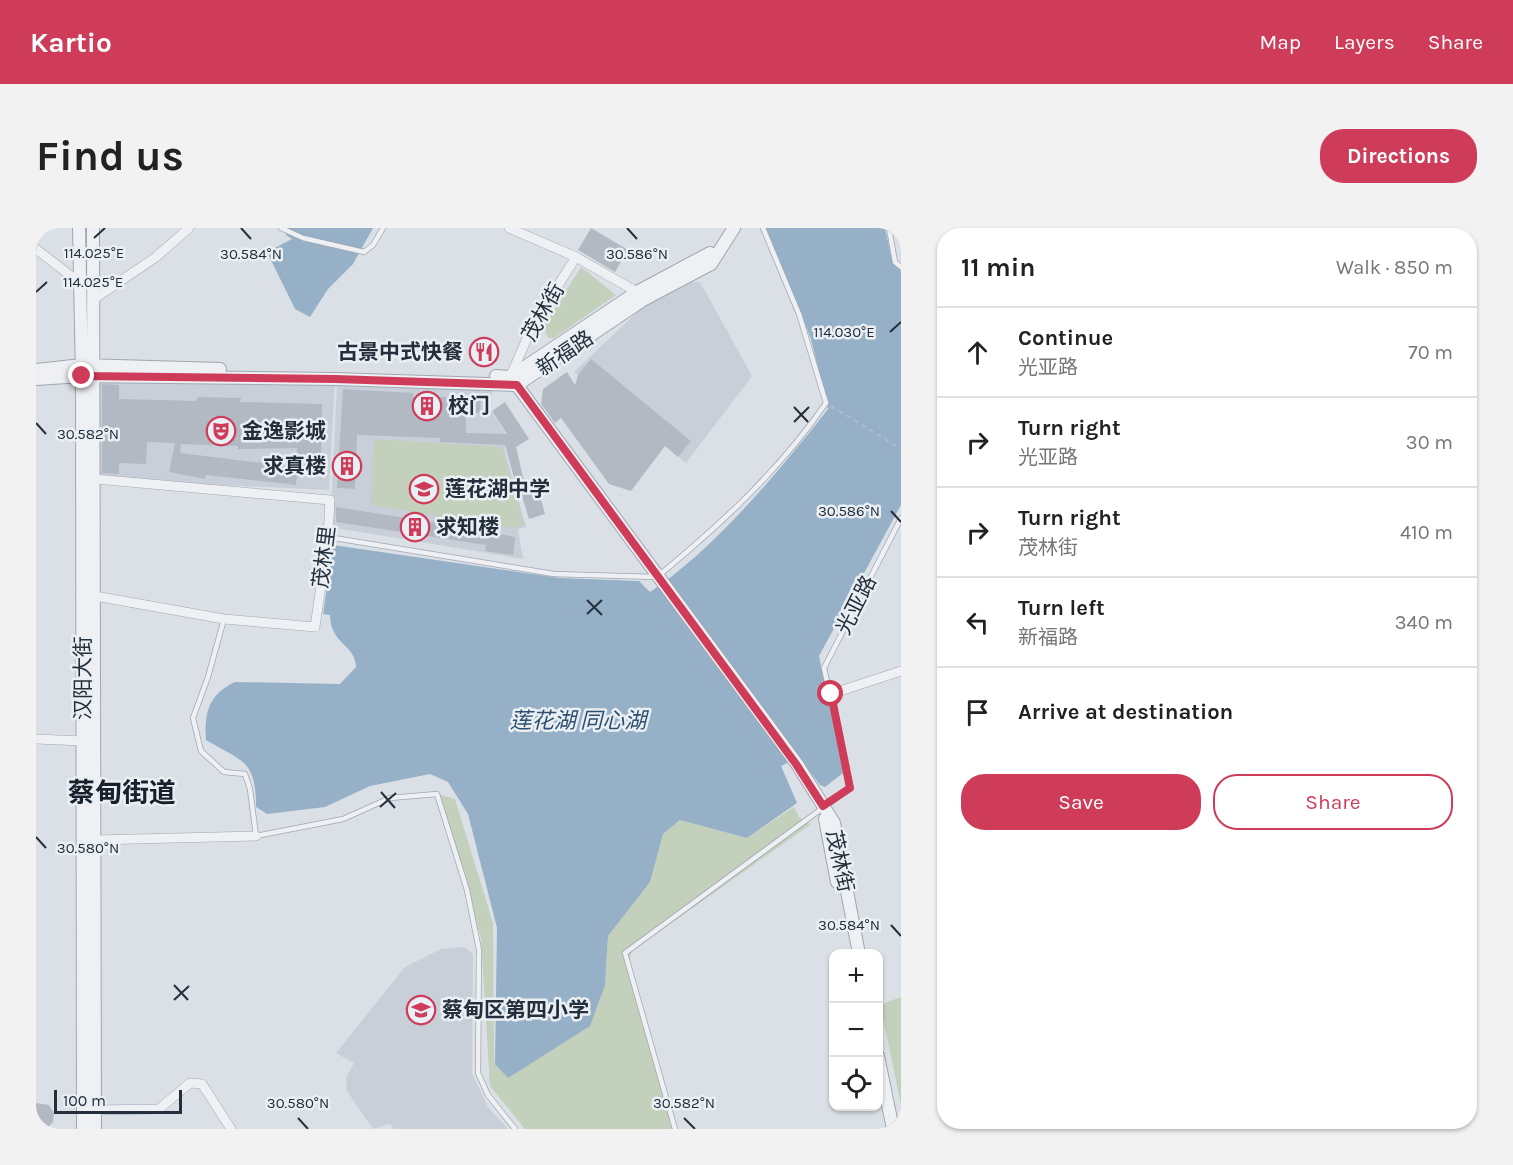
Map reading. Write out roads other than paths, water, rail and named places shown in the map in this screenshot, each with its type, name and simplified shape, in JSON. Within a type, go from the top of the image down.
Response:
[{"type":"street","name":"汉阳大街","points":[[79,228],[80,283],[95,479],[95,1129]]},
{"type":"street","name":"汉阳大街","points":[[83,1129],[83,741],[88,371],[94,299],[93,228]]},
{"type":"street","points":[[94,299],[156,257],[189,228]]},
{"type":"street","points":[[509,228],[576,257],[637,292]]},
{"type":"street","name":"新福路","points":[[514,381],[637,292],[708,256],[727,228]]},
{"type":"street","name":"新福路","points":[[36,370],[514,381],[644,300],[711,264],[734,228]]},
{"type":"street","points":[[36,249],[80,283]]},
{"type":"street","name":"茂林街","points":[[576,257],[533,325],[514,381],[796,764],[834,823],[858,949]]},
{"type":"street","name":"新福路","points":[[36,379],[88,371]]},
{"type":"street","name":"茂林里","points":[[95,479],[330,500],[328,537],[315,627],[224,619],[95,596]]},
{"type":"street","points":[[831,694],[901,671]]},
{"type":"street","points":[[36,739],[83,741]]},
{"type":"street","name":"茂林街","points":[[823,806],[851,949]]},
{"type":"street","points":[[95,840],[256,836]]},
{"type":"street","points":[[879,1057],[893,1129]]},
{"type":"street","points":[[95,1110],[159,1109],[190,1083],[202,1084],[231,1129]]},
{"type":"street","points":[[883,1089],[893,1129]]},
{"type":"lane","points":[[281,228],[303,238],[364,252],[373,245],[383,228]]},
{"type":"lane","points":[[328,537],[554,574],[657,577],[749,497],[802,436],[826,403],[799,314],[763,228]]},
{"type":"lane","points":[[889,228],[895,262],[901,267]]},
{"type":"lane","name":"光亚路","points":[[823,806],[850,788],[824,668],[901,518]]},
{"type":"lane","points":[[224,619],[193,718],[201,752],[224,772],[245,774],[250,789],[256,836],[343,819],[390,798],[437,794],[467,890],[479,950],[478,1073],[488,1095],[515,1129]]},
{"type":"lane","points":[[675,1129],[625,953],[823,806]]},
{"type":"water","points":[[288,228],[373,228],[353,264],[328,289],[310,317],[295,309],[267,252],[292,239],[286,235]]},
{"type":"water","name":"莲花湖 同心湖","points":[[766,228],[885,228],[892,260],[901,271],[901,505],[819,656],[843,773],[825,787],[820,785],[799,757],[781,766],[797,803],[747,838],[680,820],[663,834],[650,882],[608,936],[605,985],[590,1026],[508,1078],[495,1064],[497,928],[468,814],[448,782],[430,774],[370,786],[325,807],[267,814],[256,807],[253,780],[245,764],[206,740],[207,713],[219,692],[235,682],[340,684],[356,667],[352,654],[334,632],[330,615],[323,614],[333,545],[560,578],[639,581],[650,592],[698,554],[768,482],[828,409],[811,339]]},
{"type":"place","name":"古景中式快餐","points":[[484,352]]},
{"type":"place","name":"校门","points":[[427,406]]},
{"type":"place","name":"金逸影城","points":[[221,431]]},
{"type":"place","name":"求真楼","points":[[347,466]]},
{"type":"place","name":"莲花湖中学","points":[[424,489]]},
{"type":"place","name":"求知楼","points":[[415,527]]},
{"type":"place","name":"蔡甸区第四小学","points":[[421,1010]]},
{"type":"district","name":"蔡甸街道","points":[[122,793]]}]
